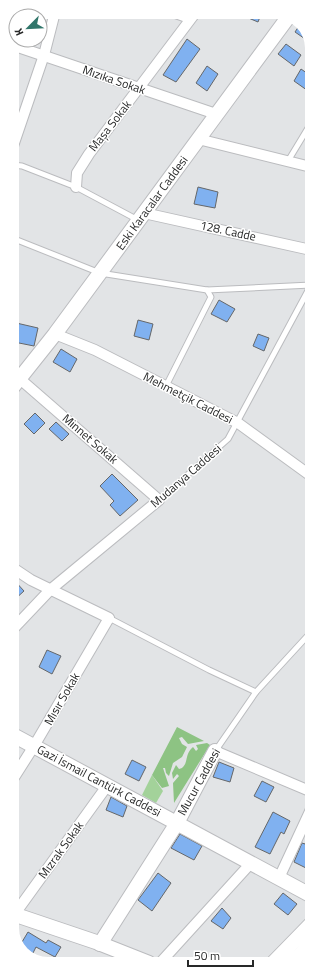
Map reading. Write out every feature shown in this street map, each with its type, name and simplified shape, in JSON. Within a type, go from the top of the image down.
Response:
[{"type":"street","points":[[19,128],[44,55],[53,19]]},
{"type":"street","name":"Maşa Sokak","points":[[76,187],[77,173],[89,154],[190,21]]},
{"type":"street","name":"Eski Karacalar Caddesi","points":[[19,379],[55,334],[285,21]]},
{"type":"street","name":"Mızıka Sokak","points":[[22,48],[216,114]]},
{"type":"street","points":[[198,139],[305,165]]},
{"type":"street","name":"128. Cadde","points":[[141,216],[305,249]]},
{"type":"street","name":"Mehmetçik Caddesi","points":[[55,334],[95,350],[238,423],[305,472]]},
{"type":"street","name":"Minnet Sokak","points":[[19,385],[159,500]]},
{"type":"street","name":"Mudanya Caddesi","points":[[19,623],[50,590],[159,500]]},
{"type":"street","points":[[19,574],[109,618]]},
{"type":"street","name":"Mısır Sokak","points":[[19,770],[109,618]]},
{"type":"street","name":"Gazi İsmail Cantürk Caddesi","points":[[19,738],[305,892]]},
{"type":"street","points":[[216,751],[305,789]]},
{"type":"street","name":"Mucur Caddesi","points":[[100,944],[177,823],[216,751]]},
{"type":"street","name":"Mızrak Sokak","points":[[19,908],[107,786]]},
{"type":"street","points":[[279,878],[305,822]]},
{"type":"street","points":[[165,957],[251,863]]},
{"type":"street","points":[[19,917],[134,957]]},
{"type":"street","points":[[280,956],[305,930]]},
{"type":"lane","points":[[184,19],[190,21]]},
{"type":"lane","points":[[288,161],[305,133]]},
{"type":"lane","points":[[19,166],[76,187],[141,216]]},
{"type":"lane","points":[[19,241],[100,273],[207,290],[305,285]]},
{"type":"lane","points":[[165,387],[211,297],[207,290]]},
{"type":"lane","name":"Mudanya Caddesi","points":[[159,500],[228,439],[238,423],[305,296]]},
{"type":"lane","points":[[109,618],[209,670],[256,692]]},
{"type":"lane","name":"Mucur Caddesi","points":[[216,751],[256,692],[305,639]]},
{"type":"green space","points":[[177,727],[204,741],[188,744],[182,737],[179,738],[182,744],[187,747],[182,757],[173,763],[169,776],[166,773],[165,768],[163,768],[169,786],[162,788],[152,775]]},
{"type":"green space","points":[[207,743],[210,745],[174,803],[173,783],[179,776],[177,774],[173,779],[172,773],[176,765],[179,769],[182,768],[188,753],[193,747],[196,751],[198,749],[196,745]]},
{"type":"green space","points":[[152,775],[163,791],[156,803],[142,795]]},
{"type":"building","points":[[251,19],[259,19],[258,22]]},
{"type":"building","points":[[297,29],[303,38],[295,32]]},
{"type":"building","points":[[187,39],[200,49],[176,82],[163,75]]},
{"type":"building","points":[[286,44],[301,55],[294,66],[278,54]]},
{"type":"building","points":[[207,66],[218,74],[207,91],[196,83]]},
{"type":"building","points":[[301,69],[305,72],[305,89],[294,81]]},
{"type":"building","points":[[198,187],[218,192],[215,208],[194,204]]},
{"type":"building","points":[[219,300],[235,309],[227,322],[211,314]]},
{"type":"building","points":[[138,320],[153,324],[149,340],[134,336]]},
{"type":"building","points":[[19,324],[38,328],[34,346],[19,343]]},
{"type":"building","points":[[258,334],[269,338],[264,351],[253,346]]},
{"type":"building","points":[[61,349],[77,359],[70,372],[53,362]]},
{"type":"building","points":[[35,413],[45,423],[34,434],[24,424]]},
{"type":"building","points":[[56,422],[69,434],[62,441],[49,429]]},
{"type":"building","points":[[112,474],[138,500],[120,516],[110,505],[114,501],[100,486]]},
{"type":"building","points":[[19,586],[24,591],[19,596]]},
{"type":"building","points":[[47,650],[61,656],[52,674],[39,667]]},
{"type":"building","points":[[132,760],[146,767],[139,781],[125,774]]},
{"type":"building","points":[[219,762],[234,768],[230,782],[213,777]]},
{"type":"building","points":[[262,781],[274,787],[266,802],[254,796]]},
{"type":"building","points":[[111,797],[127,806],[123,817],[106,810]]},
{"type":"building","points":[[273,812],[290,821],[284,834],[281,832],[270,854],[255,847]]},
{"type":"building","points":[[180,834],[202,846],[194,860],[171,848]]},
{"type":"building","points":[[302,843],[305,844],[305,868],[294,862]]},
{"type":"building","points":[[158,873],[171,883],[152,911],[138,900]]},
{"type":"building","points":[[283,893],[297,904],[288,915],[274,904]]},
{"type":"building","points":[[222,908],[231,918],[223,929],[211,921]]},
{"type":"building","points":[[28,932],[46,943],[48,940],[61,947],[55,957],[36,947],[33,953],[22,941]]}]
